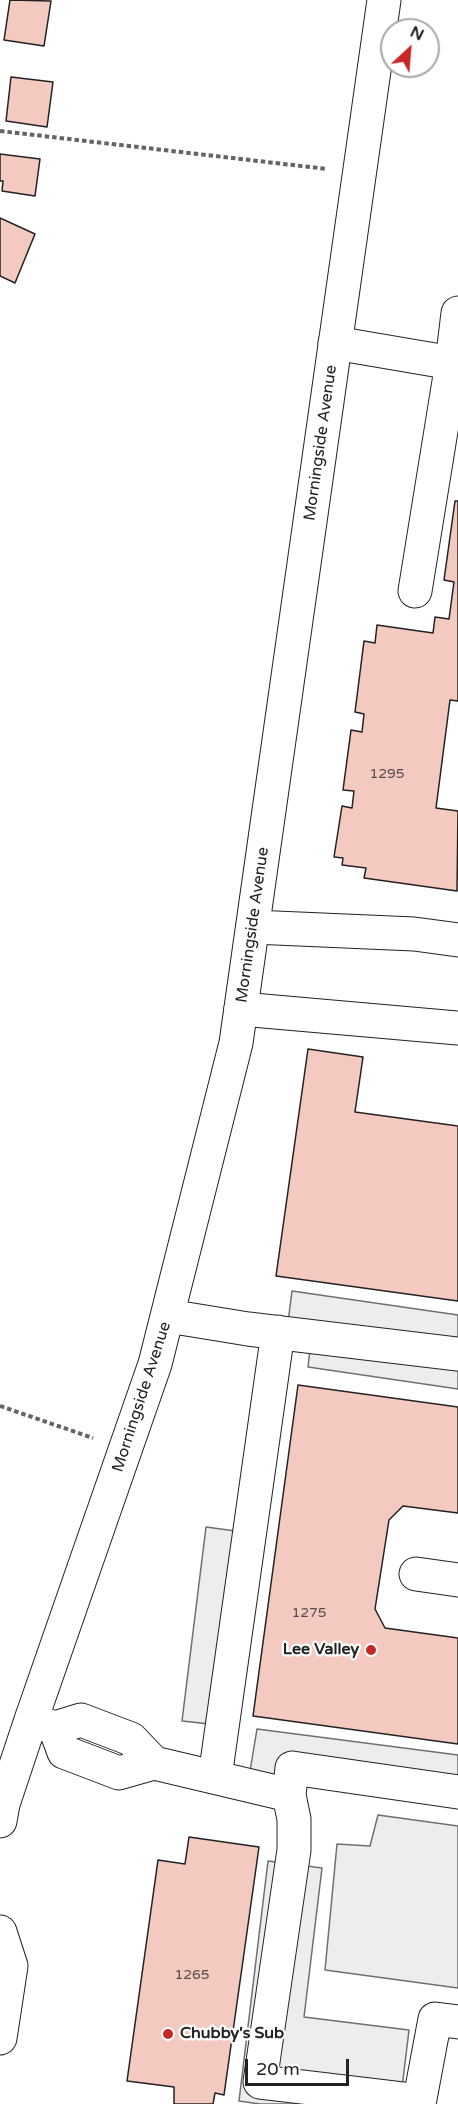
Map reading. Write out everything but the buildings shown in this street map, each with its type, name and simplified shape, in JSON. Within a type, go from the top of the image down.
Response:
[{"type":"main road","name":"Morningside Avenue","points":[[0,1821],[3,1804],[43,1724],[126,1449],[155,1364],[236,1042],[384,0]]},
{"type":"main road","points":[[415,591],[455,364],[458,313]]},
{"type":"main road","points":[[335,343],[455,364]]},
{"type":"main road","points":[[253,927],[414,934],[458,940]]},
{"type":"main road","points":[[241,1009],[458,1028]]},
{"type":"main road","points":[[168,1316],[248,1329],[458,1354]]},
{"type":"main road","points":[[215,1777],[278,1332]]},
{"type":"main road","points":[[416,1574],[458,1580]]},
{"type":"main road","points":[[43,1724],[64,1752],[119,1773],[154,1763],[289,1795]]},
{"type":"main road","points":[[458,1792],[292,1768],[289,1795],[294,1819],[294,1850],[260,2082],[419,2103],[435,2019],[458,2022]]},
{"type":"main road","points":[[0,1932],[12,1966],[0,2038]]},
{"type":"path","points":[[0,131],[359,173]]},
{"type":"path","points":[[0,1406],[126,1449]]},
{"type":"shaded area","points":[[292,1291],[458,1315],[458,1389],[308,1367],[310,1350],[285,1346]]},
{"type":"shaded area","points":[[206,1527],[243,1532],[219,1725],[182,1721]]},
{"type":"shaded area","points":[[257,1729],[458,1755],[458,1808],[249,1777]]},
{"type":"shaded area","points":[[378,1815],[458,1826],[458,1988],[325,1970],[337,1844],[370,1846]]},
{"type":"shaded area","points":[[268,1861],[322,1868],[304,2017],[409,2030],[400,2104],[260,2104],[239,2101]]},
{"type":"place","name":"Lee Valley","points":[[371,1650]]},
{"type":"place","name":"Chubby's Sub","points":[[168,2034]]}]
